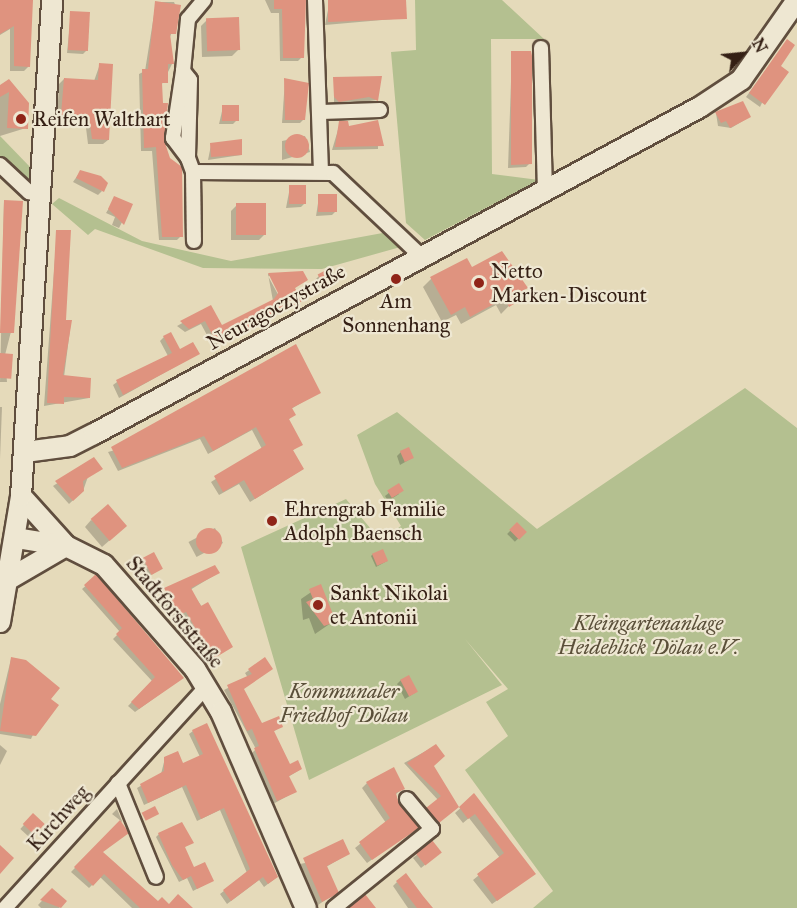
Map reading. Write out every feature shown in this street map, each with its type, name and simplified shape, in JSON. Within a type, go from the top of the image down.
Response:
[{"type":"main road","points":[[0,622],[16,538],[25,452],[52,0]]},
{"type":"main road","name":"Neuragoczystraße","points":[[25,452],[70,446],[94,434],[741,80],[797,0]]},
{"type":"main road","points":[[9,579],[66,546],[21,496]]},
{"type":"main road","name":"Stadtforststraße","points":[[16,538],[66,546],[112,572],[207,686],[306,908]]},
{"type":"street","points":[[194,241],[193,172],[188,158],[190,80],[183,71],[188,19],[204,0]]},
{"type":"street","points":[[315,0],[321,112],[321,171]]},
{"type":"street","points":[[541,48],[545,188]]},
{"type":"street","points":[[321,112],[380,110]]},
{"type":"street","points":[[0,165],[29,192],[42,194]]},
{"type":"street","points":[[193,172],[321,171],[333,173],[421,256]]},
{"type":"street","name":"Kirchweg","points":[[5,908],[207,686]]},
{"type":"street","name":"Kirchweg","points":[[118,783],[156,877]]},
{"type":"street","points":[[334,908],[432,829],[407,799]]},
{"type":"street","points":[[294,908],[297,888]]},
{"type":"green space","points":[[415,0],[502,0],[544,39],[491,39],[492,174],[539,180],[425,240],[406,223],[391,52],[416,50]]},
{"type":"green space","points":[[0,136],[32,169],[30,183],[0,156]]},
{"type":"green space","points":[[59,198],[142,241],[231,261],[388,232],[404,246],[322,269],[203,268],[95,229],[88,235],[52,204]]},
{"type":"green space","name":"Kleingartenanlage Heideblick Dölau e.V.","points":[[745,388],[797,428],[797,908],[533,908],[553,891],[465,770],[508,736],[486,702],[508,689],[465,639],[502,685],[309,780],[241,547],[346,499],[380,540],[401,526],[375,484],[357,435],[397,412],[537,529]]},
{"type":"building","points":[[0,0],[33,0],[30,67],[14,66],[14,26],[0,34]]},
{"type":"building","points":[[274,0],[306,0],[304,58],[283,58],[282,9],[274,9]]},
{"type":"building","points":[[328,0],[406,0],[407,19],[328,22]]},
{"type":"building","points":[[155,1],[181,5],[176,34],[170,34],[174,64],[168,64],[168,83],[162,83],[163,103],[168,103],[164,140],[170,158],[182,167],[183,237],[162,237],[156,147],[144,148],[142,69],[148,69]]},
{"type":"building","points":[[70,11],[90,12],[88,51],[68,50]]},
{"type":"building","points":[[239,17],[240,50],[207,51],[206,18]]},
{"type":"building","points":[[787,39],[795,45],[781,66],[789,72],[765,105],[749,93]]},
{"type":"building","points":[[511,51],[531,51],[532,56],[532,164],[511,165]]},
{"type":"building","points":[[99,63],[113,64],[109,140],[92,139],[89,116],[61,115],[64,78],[98,80]]},
{"type":"building","points":[[382,76],[378,101],[369,97],[339,102],[334,97],[333,77]]},
{"type":"building","points":[[284,78],[309,83],[305,120],[285,120]]},
{"type":"building","points":[[9,79],[29,103],[28,129],[7,128],[9,92],[0,97],[0,85]]},
{"type":"building","points":[[743,101],[751,117],[730,128],[726,121],[721,123],[715,112]]},
{"type":"building","points":[[222,105],[239,105],[239,121],[222,121]]},
{"type":"building","points":[[378,120],[384,146],[335,147],[339,121],[348,121],[349,126]]},
{"type":"building","points":[[292,134],[302,134],[309,141],[309,151],[302,158],[292,158],[285,151],[285,141]]},
{"type":"building","points":[[242,139],[242,155],[211,157],[210,143]]},
{"type":"building","points":[[80,170],[101,176],[108,183],[104,192],[76,178]]},
{"type":"building","points":[[289,185],[306,185],[306,204],[289,204]]},
{"type":"building","points":[[318,194],[337,194],[337,212],[318,212]]},
{"type":"building","points":[[114,196],[133,204],[124,225],[108,209]]},
{"type":"building","points":[[4,200],[23,201],[14,333],[0,333]]},
{"type":"building","points":[[236,203],[266,203],[266,235],[236,235]]},
{"type":"building","points":[[56,230],[71,230],[66,320],[72,320],[63,375],[91,378],[90,398],[64,397],[64,404],[47,403]]},
{"type":"building","name":"Netto Marken-Discount","points":[[502,251],[528,288],[516,294],[519,301],[509,307],[505,298],[470,317],[465,307],[451,315],[430,277],[467,258],[472,267]]},
{"type":"building","points":[[330,268],[337,281],[325,288],[318,275]]},
{"type":"building","points":[[303,271],[308,280],[295,288],[302,301],[218,345],[205,321],[189,329],[180,321],[211,305],[222,325],[274,299],[278,293],[268,273]]},
{"type":"building","points":[[171,332],[180,349],[193,342],[200,354],[123,395],[116,380],[172,353],[163,336]]},
{"type":"building","points":[[296,344],[321,393],[292,408],[296,415],[289,419],[303,445],[293,450],[304,469],[255,499],[244,480],[223,492],[214,476],[266,445],[256,427],[213,451],[204,436],[122,468],[111,447]]},
{"type":"building","points":[[0,353],[13,354],[11,379],[0,378]]},
{"type":"building","points":[[409,447],[414,458],[405,462],[400,451]]},
{"type":"building","points":[[94,457],[103,469],[83,481],[84,491],[73,501],[55,481]]},
{"type":"building","points":[[399,483],[404,491],[392,498],[387,490]]},
{"type":"building","points":[[108,504],[127,526],[110,541],[91,519]]},
{"type":"building","points":[[517,522],[527,532],[519,540],[509,530]]},
{"type":"building","points":[[209,528],[218,532],[222,541],[218,550],[209,554],[200,550],[196,541],[200,532]]},
{"type":"building","points":[[383,549],[388,561],[377,566],[372,554]]},
{"type":"building","points":[[154,552],[163,569],[151,575],[143,558]]},
{"type":"building","points":[[215,565],[220,573],[191,588],[201,606],[208,602],[233,647],[213,659],[186,612],[179,615],[164,588]]},
{"type":"building","points":[[96,574],[184,678],[139,709],[131,702],[155,677],[116,634],[122,628],[84,585]]},
{"type":"building","name":"Sankt Nikolai et Antonii","points":[[321,584],[336,622],[324,626],[306,602],[313,599],[309,589]]},
{"type":"building","points":[[11,657],[26,660],[60,688],[51,699],[59,705],[36,736],[0,731]]},
{"type":"building","points":[[265,657],[273,669],[244,689],[262,723],[279,716],[283,727],[274,731],[290,764],[298,760],[302,769],[289,776],[297,792],[277,801],[254,748],[259,746],[252,729],[247,731],[227,685],[252,674],[248,669]]},
{"type":"building","points":[[409,675],[418,692],[409,696],[400,680]]},
{"type":"building","points":[[207,723],[278,877],[268,884],[263,877],[231,901],[223,890],[250,869],[224,808],[201,819],[186,785],[148,803],[140,784],[164,771],[164,757],[178,751],[183,763],[203,754],[192,730]]},
{"type":"building","points":[[436,744],[445,756],[434,766],[459,807],[439,823],[426,808],[441,796],[407,763]]},
{"type":"building","points":[[394,767],[405,789],[396,793],[398,801],[419,828],[372,860],[359,842],[390,818],[366,782]]},
{"type":"building","points":[[474,793],[536,874],[497,901],[477,874],[504,853],[475,814],[468,819],[459,807]]},
{"type":"building","points":[[155,806],[159,814],[146,821],[142,813]]},
{"type":"building","points":[[33,813],[45,824],[34,835],[23,824]]},
{"type":"building","points":[[120,820],[129,833],[103,852],[158,901],[162,897],[169,904],[178,894],[193,908],[140,908],[104,874],[93,886],[74,867]]},
{"type":"building","points":[[182,822],[194,843],[185,847],[194,867],[205,862],[214,881],[197,889],[191,876],[183,880],[172,865],[158,833]]},
{"type":"building","points":[[343,839],[350,854],[327,866],[339,893],[322,902],[303,858]]},
{"type":"building","points":[[432,840],[442,853],[425,866],[415,853]]},
{"type":"building","points":[[0,845],[14,858],[0,874]]},
{"type":"building","points":[[406,873],[433,908],[417,908],[396,881]]},
{"type":"building","points":[[52,888],[67,901],[61,908],[40,900]]},
{"type":"building","points":[[365,894],[376,908],[348,908]]},
{"type":"place","name":"Reifen Walthart","points":[[21,119]]},
{"type":"place","name":"Am Sonnenhang","points":[[396,279]]},
{"type":"place","name":"Netto Marken-Discount","points":[[479,283]]},
{"type":"place","name":"Ehrengrab Familie Adolph Baensch","points":[[272,521]]},
{"type":"place","name":"Sankt Nikolai et Antonii","points":[[318,605]]},
{"type":"park label","name":"Kommunaler Friedhof Dölau","points":[[344,703]]}]
